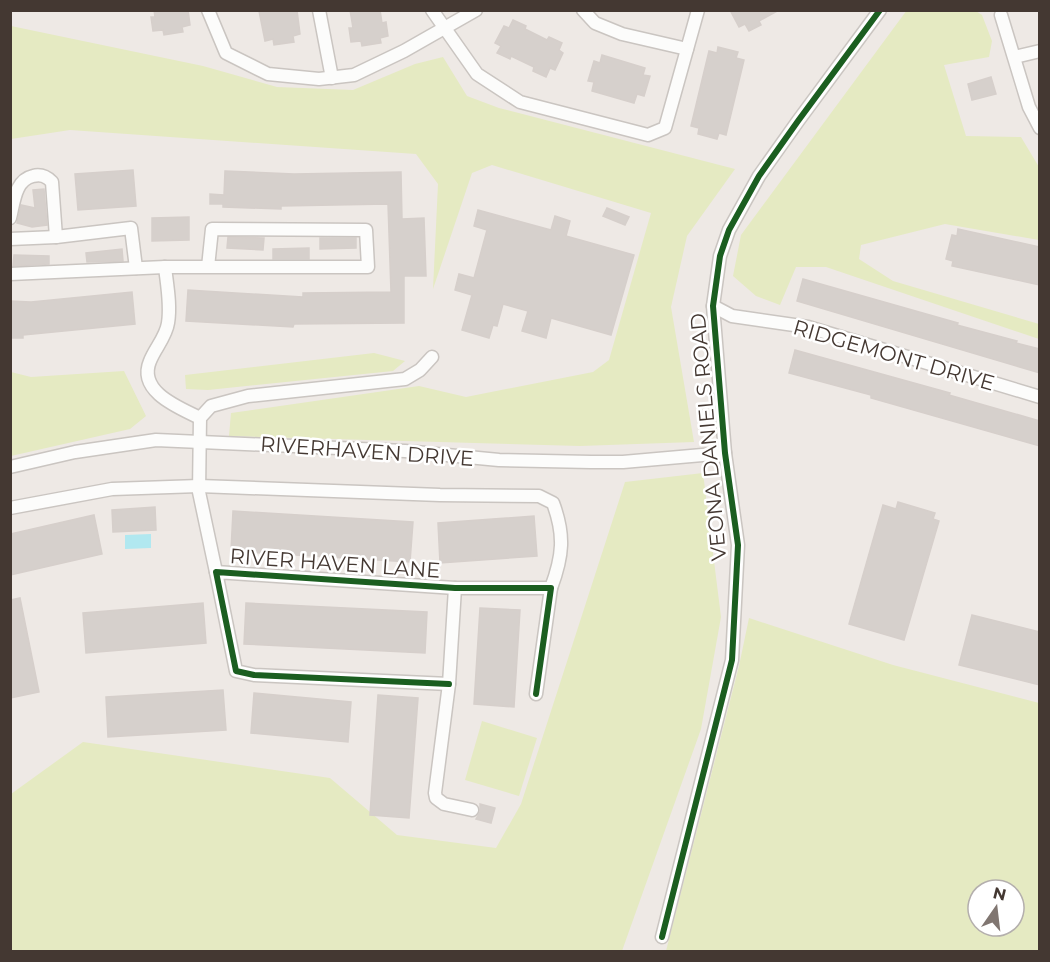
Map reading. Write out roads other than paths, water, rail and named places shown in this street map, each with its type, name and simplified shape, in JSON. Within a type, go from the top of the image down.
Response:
[{"type":"street","points":[[208,10],[226,53],[268,74],[319,79],[354,75],[405,51],[476,10]]},
{"type":"street","points":[[320,10],[332,78]]},
{"type":"street","points":[[432,10],[477,74],[520,102],[648,135],[666,128],[698,10]]},
{"type":"street","points":[[583,10],[595,23],[622,34],[687,49]]},
{"type":"street","name":"VEONA DANIELS ROAD","points":[[662,936],[732,660],[738,544],[725,453],[713,306],[720,256],[729,230],[744,201],[798,121],[880,10]]},
{"type":"street","points":[[1000,12],[1029,107],[1040,128]]},
{"type":"street","points":[[1015,57],[1040,51]]},
{"type":"street","points":[[10,218],[17,190],[24,180],[40,175],[47,177],[51,182],[56,237]]},
{"type":"street","points":[[10,239],[56,237],[131,228],[136,268]]},
{"type":"street","points":[[10,274],[165,267],[208,267],[368,267],[366,230],[212,229],[208,267]]},
{"type":"street","points":[[165,267],[169,304],[168,325],[149,363],[148,377],[153,388],[169,403],[200,418],[211,406],[248,396],[405,379],[420,370],[432,357]]},
{"type":"street","name":"RIDGEMONT DRIVE","points":[[713,306],[732,316],[808,327],[1040,397]]},
{"type":"street","name":"RIVER HAVEN LANE","points":[[200,418],[199,492],[237,670],[254,675],[449,684]]},
{"type":"street","name":"RIVERHAVEN DRIVE","points":[[10,467],[75,452],[156,440],[405,452],[499,460],[623,462],[725,453]]},
{"type":"street","points":[[10,508],[112,489],[199,486],[440,495],[539,496],[553,502],[559,520],[562,544],[560,563],[551,588],[536,694]]},
{"type":"street","name":"RIVER HAVEN LANE","points":[[216,572],[455,588],[551,588]]},
{"type":"street","name":"RIVER HAVEN LANE","points":[[455,588],[449,684],[435,793],[436,798],[444,804],[472,810]]},
{"type":"water","points":[[151,534],[151,548],[125,549],[125,535]]}]
